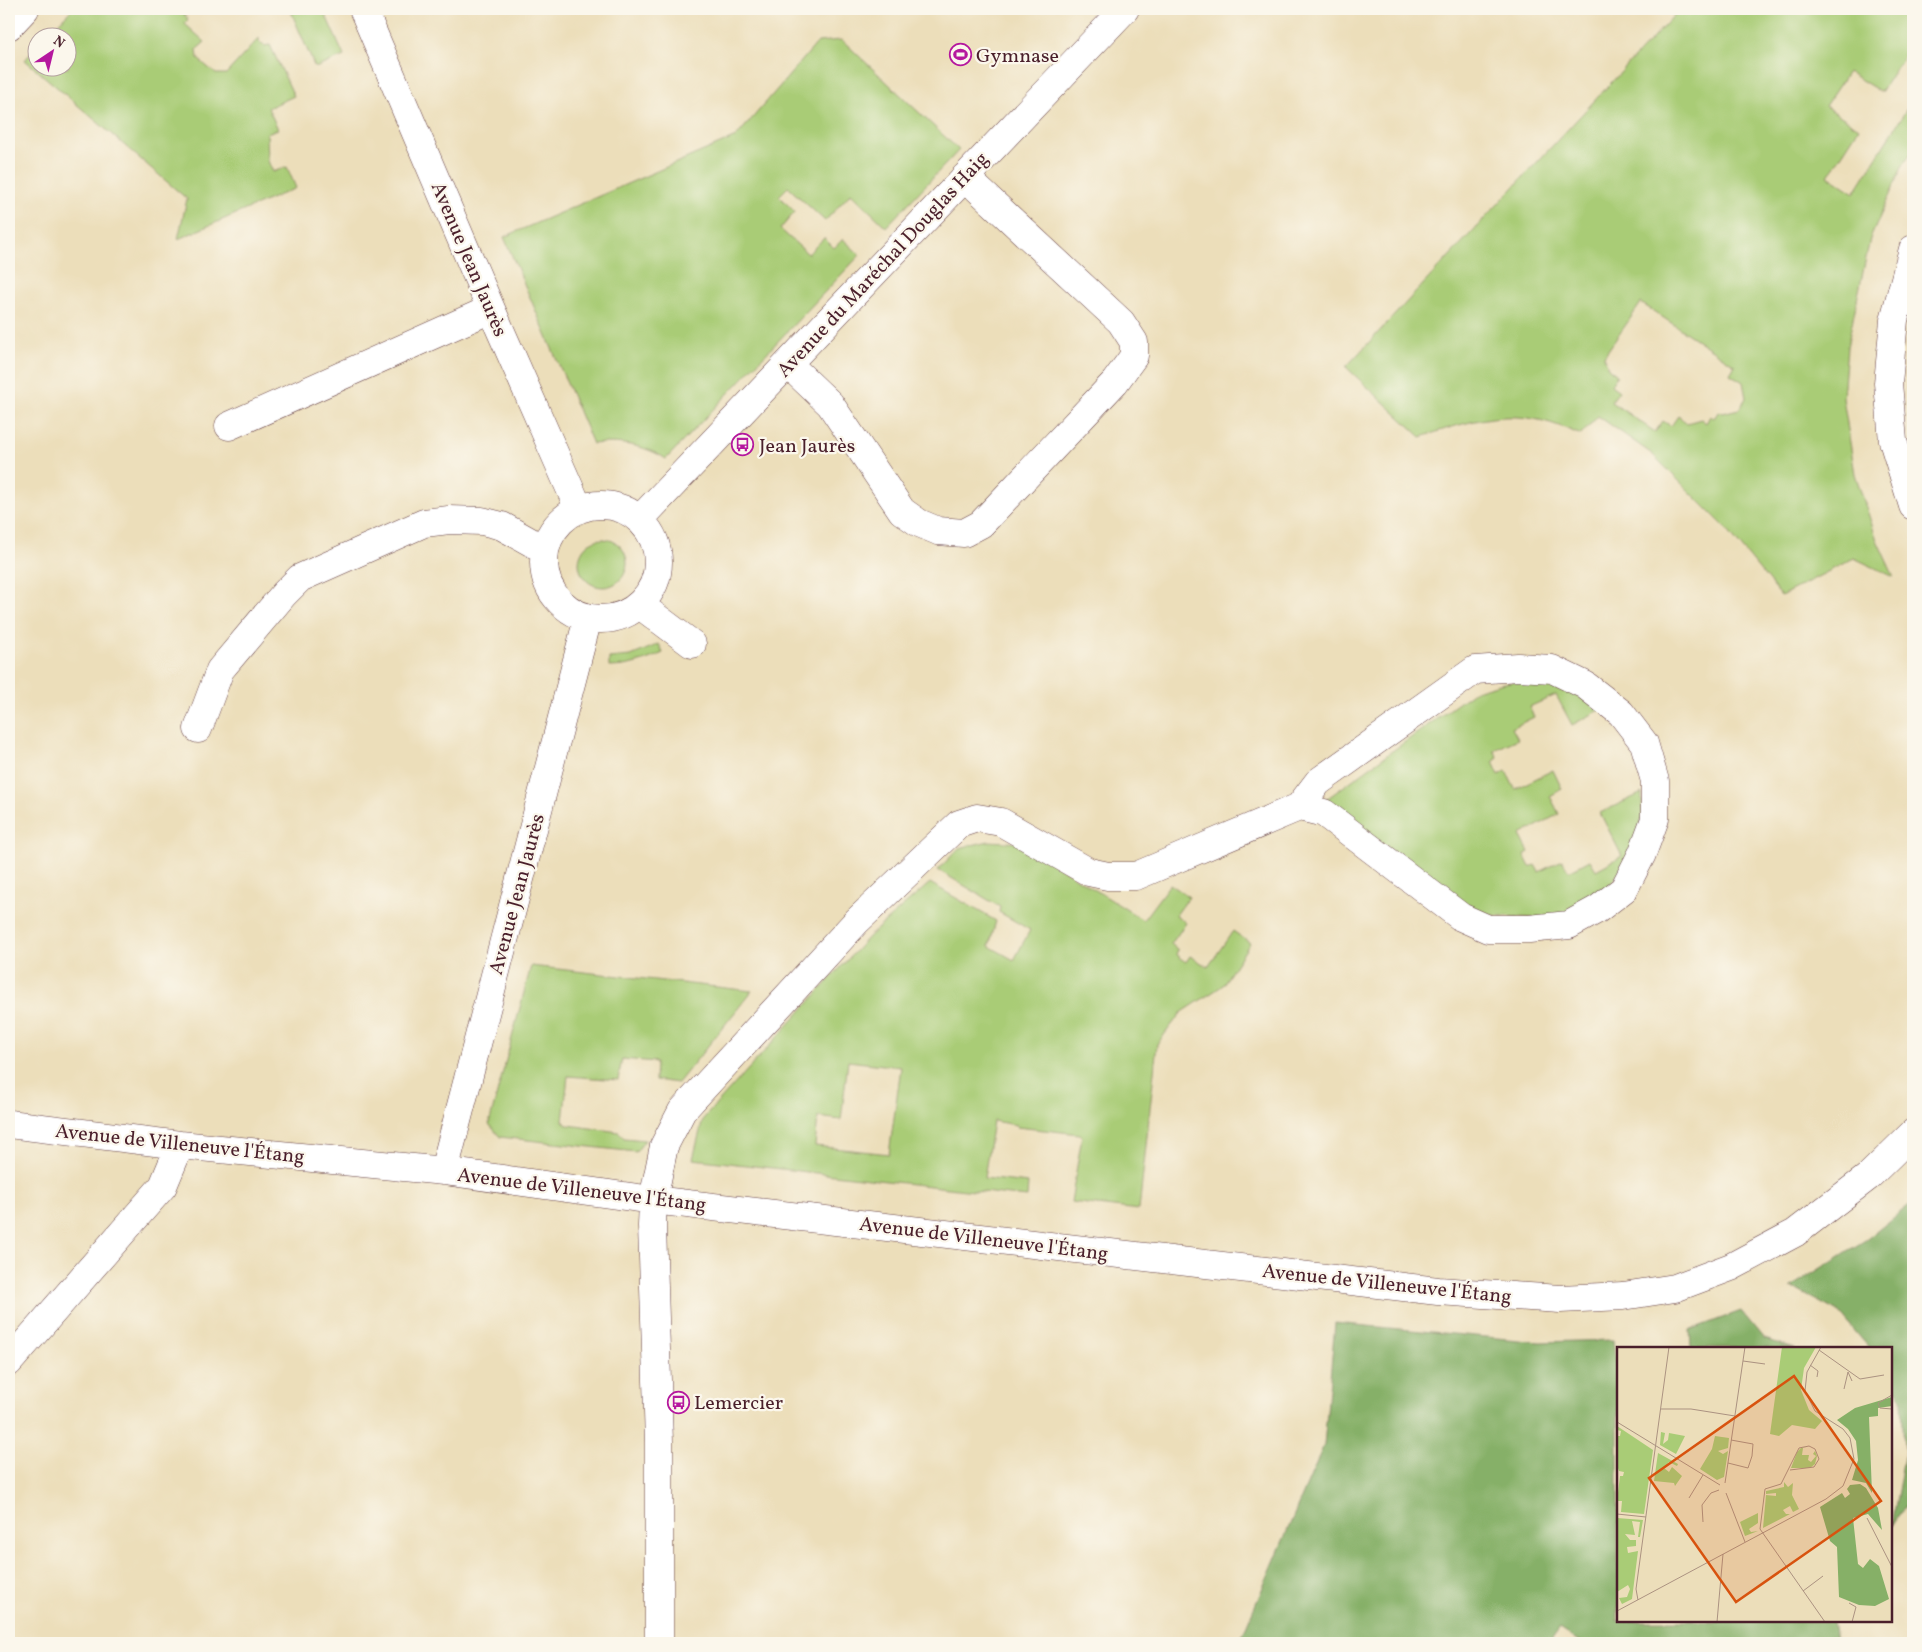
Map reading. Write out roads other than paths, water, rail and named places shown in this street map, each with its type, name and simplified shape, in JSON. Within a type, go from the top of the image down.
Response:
[{"type":"street","points":[[9,26],[24,9]]},
{"type":"street","name":"Avenue Jean Jaurès","points":[[363,9],[491,309],[580,509]]},
{"type":"street","name":"Avenue du Maréchal Douglas Haig","points":[[640,519],[1124,9]]},
{"type":"street","points":[[788,364],[830,404],[902,511],[919,523],[938,531],[964,532],[981,524],[1050,452],[1115,382],[1134,356],[1134,342],[1121,322],[965,177]]},
{"type":"street","points":[[1913,249],[1894,320],[1888,383],[1893,441],[1913,506]]},
{"type":"street","points":[[229,426],[491,309]]},
{"type":"street","points":[[595,505],[611,505],[626,510],[640,519],[652,534],[658,552],[658,571],[652,589],[640,605],[624,615],[606,619],[588,618],[562,604],[546,579],[544,564],[545,550],[552,532],[564,518],[580,509],[595,505]]},
{"type":"street","points":[[198,729],[220,670],[284,594],[300,578],[424,524],[449,520],[482,521],[502,526],[545,550]]},
{"type":"street","points":[[640,605],[692,644]]},
{"type":"street","name":"Avenue Jean Jaurès","points":[[444,1170],[588,618]]},
{"type":"street","points":[[659,1643],[659,1442],[652,1226],[654,1200],[664,1146],[682,1111],[856,921],[958,824],[977,818],[1001,822],[1088,872],[1108,876],[1136,876],[1299,807],[1318,782],[1475,670],[1518,667],[1552,669],[1585,685],[1621,713],[1644,743],[1655,781],[1655,819],[1642,854],[1624,888],[1598,909],[1569,925],[1529,929],[1488,929],[1461,918],[1324,813],[1299,807]]},
{"type":"street","name":"Avenue de Villeneuve l'Étang","points":[[9,1124],[180,1145],[444,1170],[654,1200],[1438,1291],[1560,1299],[1623,1296],[1675,1288],[1731,1267],[1795,1233],[1868,1177],[1913,1133]]},
{"type":"street","points":[[9,1362],[163,1186],[180,1145]]},
{"type":"place","name":"Gymnase","points":[[960,55]]},
{"type":"place","name":"Jean Jaurès","points":[[743,445]]},
{"type":"place","name":"Lemercier","points":[[678,1402]]}]
